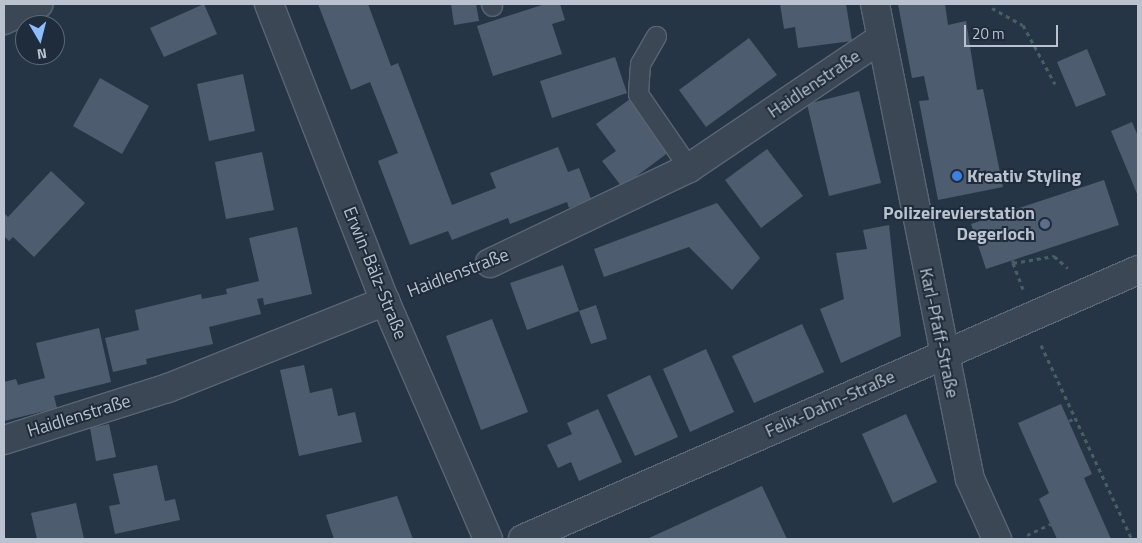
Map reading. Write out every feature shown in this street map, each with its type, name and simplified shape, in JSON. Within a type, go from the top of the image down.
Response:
[{"type":"street","points":[[4,20],[39,4]]},
{"type":"street","name":"Erwin-Bälz-Straße","points":[[270,4],[385,301],[488,539]]},
{"type":"street","name":"Karl-Pfaff-Straße","points":[[875,4],[879,40],[970,478],[997,539]]},
{"type":"street","name":"Haidlenstraße","points":[[490,263],[689,168],[879,40]]},
{"type":"street","name":"Felix-Dahn-Straße","points":[[523,539],[1138,270]]},
{"type":"street","name":"Haidlenstraße","points":[[4,440],[168,388],[385,301]]},
{"type":"lane","points":[[656,36],[640,64],[638,94],[689,168]]},
{"type":"path","points":[[992,8],[1023,25],[1055,84]]},
{"type":"path","points":[[1014,260],[1013,263],[1054,256],[1068,265],[1077,296]]},
{"type":"path","name":"Haidlenstraße","points":[[385,301],[490,263]]},
{"type":"path","points":[[1028,317],[1132,539]]},
{"type":"path","points":[[1069,421],[1075,418]]},
{"type":"path","points":[[1017,539],[1051,524]]},
{"type":"building","points":[[204,4],[217,34],[164,57],[150,28]]},
{"type":"building","points":[[318,4],[368,4],[391,66],[398,63],[452,205],[496,188],[490,173],[558,147],[568,172],[579,168],[591,199],[569,208],[567,202],[510,224],[508,218],[452,240],[448,231],[410,245],[378,161],[398,153],[370,82],[351,90]]},
{"type":"building","points":[[451,4],[476,4],[479,21],[454,25]]},
{"type":"building","points":[[545,4],[560,4],[565,20],[552,24],[562,54],[493,76],[477,26]]},
{"type":"building","points":[[780,4],[846,4],[852,41],[798,48],[795,27],[784,29]]},
{"type":"building","points":[[898,4],[945,4],[948,25],[966,21],[977,90],[983,89],[1003,187],[938,200],[919,101],[929,100],[924,76],[912,78]]},
{"type":"building","points":[[749,38],[777,75],[706,127],[679,90]]},
{"type":"building","points":[[1087,49],[1106,95],[1076,107],[1057,62]]},
{"type":"building","points":[[615,57],[627,93],[552,118],[540,81]]},
{"type":"building","points":[[243,74],[255,131],[209,141],[197,84]]},
{"type":"building","points":[[100,78],[149,106],[122,154],[73,126]]},
{"type":"building","points":[[859,91],[881,183],[829,196],[807,104]]},
{"type":"building","points":[[630,99],[669,152],[622,187],[602,161],[616,151],[596,124]]},
{"type":"building","points":[[1132,122],[1138,136],[1138,196],[1111,131]]},
{"type":"building","points":[[767,149],[803,196],[761,228],[725,180]]},
{"type":"building","points":[[262,152],[274,210],[226,219],[215,162]]},
{"type":"building","points":[[51,171],[85,203],[34,257],[13,237],[9,241],[4,236],[4,213],[8,217]]},
{"type":"building","name":"Polizeirevierstation Degerloch","points":[[1104,180],[1119,225],[986,269],[971,224]]},
{"type":"building","points":[[717,203],[760,258],[732,290],[689,247],[604,277],[594,249]]},
{"type":"building","points":[[889,225],[901,336],[841,363],[820,309],[844,299],[836,253],[867,249],[863,230]]},
{"type":"building","points":[[297,227],[312,294],[264,305],[263,298],[257,299],[261,314],[209,327],[213,344],[146,359],[147,364],[113,372],[105,338],[139,330],[135,310],[201,294],[202,299],[227,294],[226,289],[259,281],[249,238]]},
{"type":"building","points":[[563,265],[579,311],[527,330],[510,283]]},
{"type":"building","points":[[596,305],[607,339],[591,344],[579,311]]},
{"type":"building","points":[[492,319],[528,412],[481,430],[446,336]]},
{"type":"building","points":[[802,324],[824,372],[754,403],[732,356]]},
{"type":"building","points":[[99,328],[111,382],[54,396],[57,408],[4,421],[4,382],[16,379],[18,385],[45,378],[36,343]]},
{"type":"building","points":[[706,349],[734,412],[690,432],[663,369]]},
{"type":"building","points":[[304,365],[310,393],[332,388],[338,416],[355,412],[362,442],[299,456],[280,370]]},
{"type":"building","points":[[650,375],[678,437],[635,456],[607,395]]},
{"type":"building","points":[[1061,404],[1092,474],[1084,478],[1111,539],[1057,539],[1039,499],[1049,493],[1018,423]]},
{"type":"building","points":[[598,409],[622,462],[579,481],[571,462],[558,468],[547,445],[572,434],[567,423]]},
{"type":"building","points":[[906,414],[937,482],[893,503],[862,434]]},
{"type":"building","points":[[109,424],[116,457],[96,461],[90,428]]},
{"type":"building","points":[[157,465],[165,501],[175,499],[180,520],[115,534],[109,506],[120,504],[113,474]]},
{"type":"building","points":[[762,486],[787,539],[647,539],[710,510]]},
{"type":"building","points":[[397,496],[413,539],[334,539],[326,515]]},
{"type":"building","points":[[76,503],[84,539],[37,539],[31,513]]},
{"type":"place","name":"Kreativ Styling","points":[[957,176]]},
{"type":"place","name":"Polizeirevierstation Degerloch","points":[[1045,224]]}]
